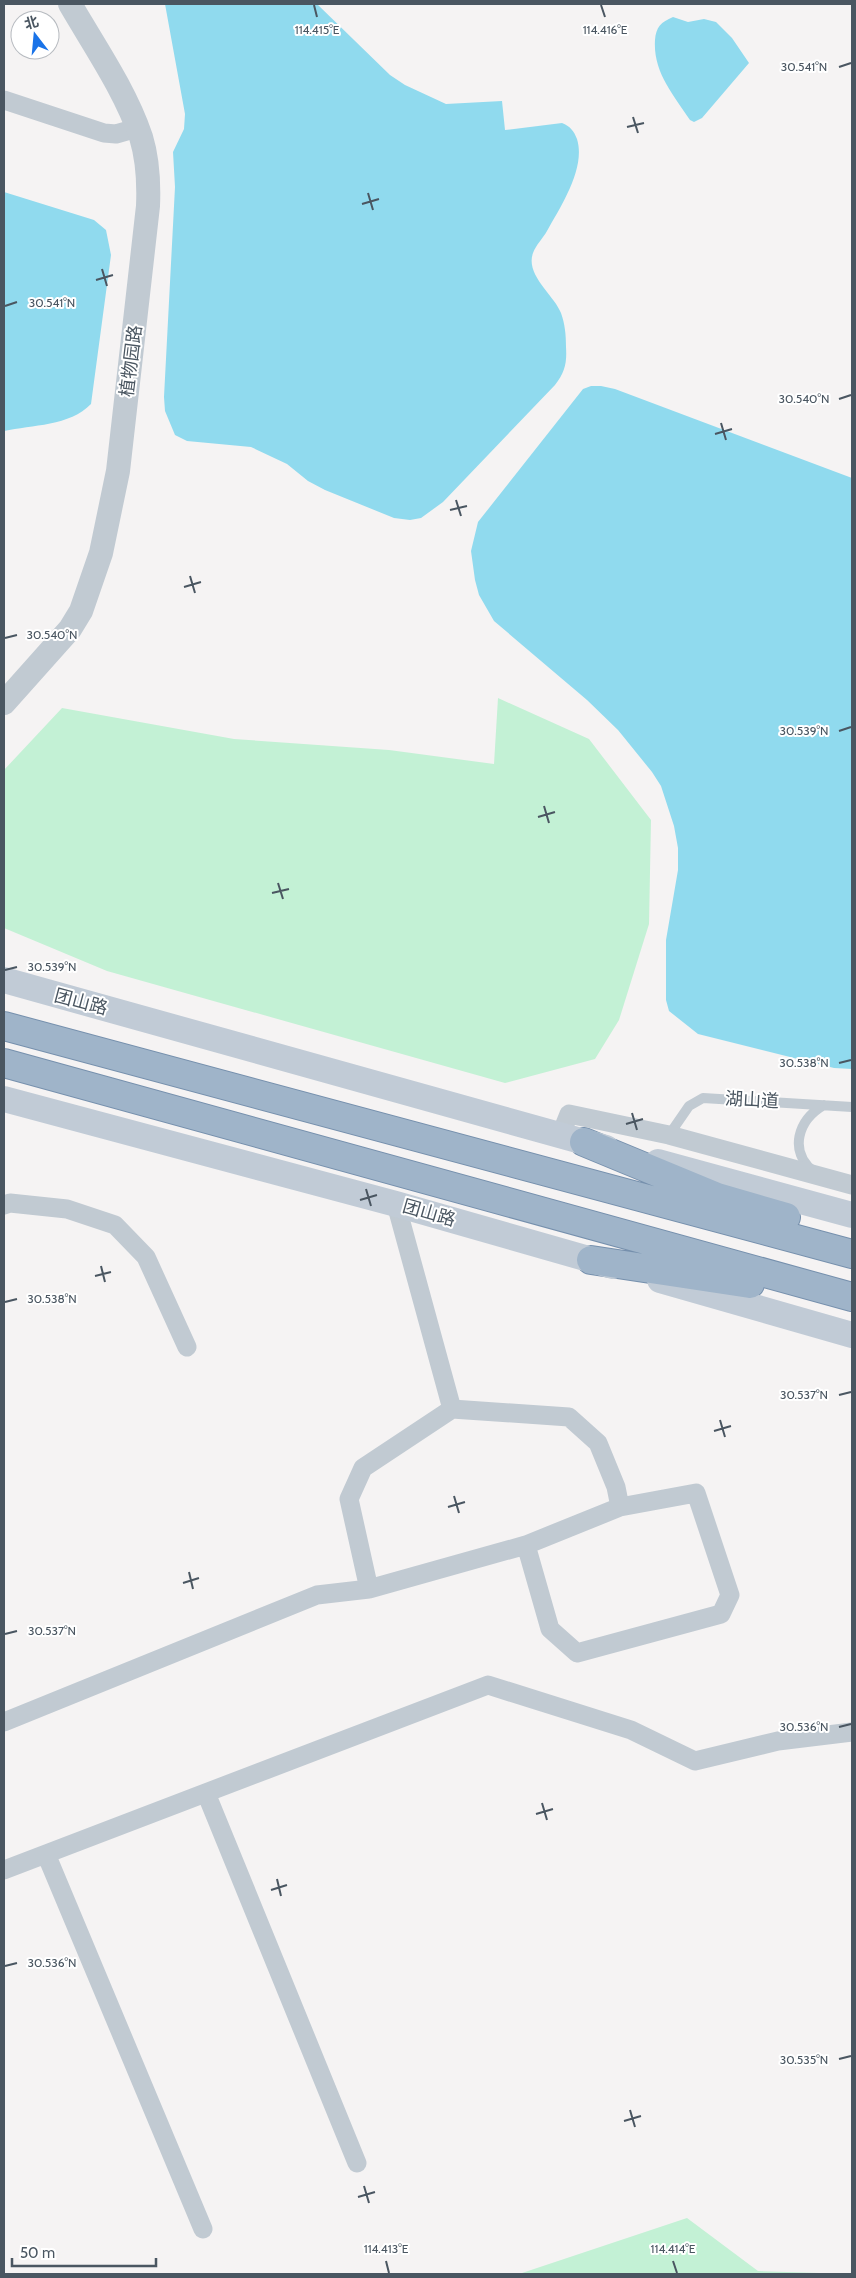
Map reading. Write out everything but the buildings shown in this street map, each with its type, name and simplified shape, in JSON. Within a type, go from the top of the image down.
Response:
[{"type":"highway","points":[[4,1026],[852,1254]]},
{"type":"highway","name":"团山路","points":[[4,1063],[852,1298]]},
{"type":"highway","points":[[573,1138],[718,1197],[852,1236]]},
{"type":"highway","points":[[591,1260],[852,1298]]},
{"type":"main road","name":"团山路","points":[[4,980],[852,1215]]},
{"type":"main road","name":"团山路","points":[[4,1099],[396,1204],[852,1335]]},
{"type":"street","name":"植物园路","points":[[4,703],[70,628],[81,611],[101,553],[118,471],[148,206],[149,176],[137,128],[120,90],[70,4]]},
{"type":"street","points":[[4,100],[104,133],[116,134],[137,128]]},
{"type":"street","points":[[573,1138],[569,1114],[669,1135],[818,1176],[849,1182]]},
{"type":"street","points":[[4,1205],[10,1203],[67,1209],[115,1225],[146,1257],[187,1347]]},
{"type":"street","points":[[396,1204],[452,1409]]},
{"type":"street","points":[[369,1589],[350,1499],[362,1468],[452,1409],[569,1417],[598,1443],[616,1487],[620,1506]]},
{"type":"street","points":[[4,1722],[317,1595],[369,1589],[526,1545],[620,1506],[696,1493],[730,1595],[721,1614],[577,1653],[550,1629],[526,1545]]},
{"type":"street","points":[[4,1870],[488,1685],[631,1730],[695,1761],[778,1741],[852,1732]]},
{"type":"street","points":[[206,1794],[357,2163]]},
{"type":"street","points":[[46,1854],[203,2229]]},
{"type":"lane","name":"湖山道","points":[[669,1135],[689,1106],[703,1098],[852,1107]]},
{"type":"lane","points":[[818,1176],[802,1158],[799,1146],[800,1133],[804,1122],[812,1112],[825,1105]]},
{"type":"green space","points":[[498,698],[589,739],[651,820],[649,924],[619,1020],[595,1059],[505,1083],[107,971],[4,928],[4,770],[62,708],[234,739],[389,750],[494,764]]},
{"type":"green space","points":[[687,2218],[758,2271],[852,2274],[519,2274]]},
{"type":"water","points":[[165,4],[317,4],[390,75],[405,85],[446,104],[502,101],[505,130],[562,123],[569,127],[576,136],[579,150],[578,162],[571,187],[547,231],[534,250],[532,261],[536,277],[561,313],[565,334],[566,363],[561,376],[555,385],[443,502],[421,518],[410,520],[394,518],[325,490],[308,481],[287,464],[251,447],[187,441],[175,435],[165,411],[164,397],[175,187],[173,152],[184,129],[185,114]]},
{"type":"water","points":[[673,17],[688,22],[704,19],[716,22],[732,38],[749,63],[702,118],[694,122],[690,120],[665,82],[655,52],[658,28],[662,23]]},
{"type":"water","points":[[4,192],[94,220],[106,230],[111,255],[91,404],[72,417],[62,421],[4,431]]},
{"type":"water","points":[[591,386],[615,389],[852,478],[852,1069],[834,1068],[698,1034],[669,1011],[666,1000],[666,940],[678,870],[678,848],[674,826],[661,786],[618,730],[587,700],[494,621],[479,595],[471,551],[478,522],[583,389]]}]
